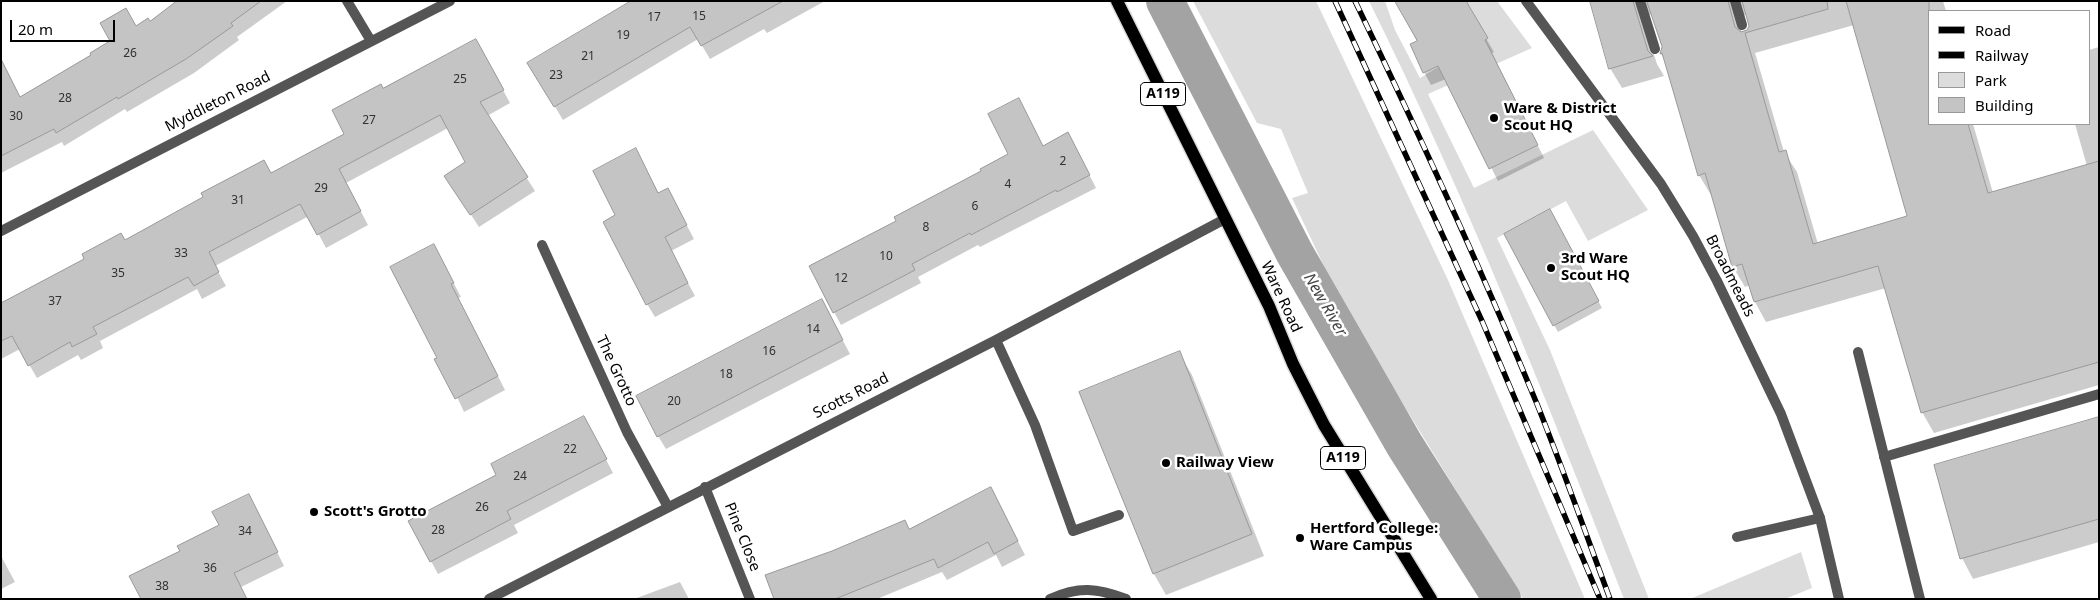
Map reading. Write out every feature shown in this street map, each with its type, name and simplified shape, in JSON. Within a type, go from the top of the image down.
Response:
[{"type":"main road","name":"Ware Road","points":[[1117,1],[1226,219],[1324,425],[1431,599]]},
{"type":"street","points":[[348,1],[371,41]]},
{"type":"street","name":"Myddleton Road","points":[[1,231],[450,1]]},
{"type":"street","name":"Broadmeads","points":[[1526,1],[1630,140],[1693,236],[1749,345],[1781,414],[1820,518],[1839,599]]},
{"type":"street","points":[[1640,1],[1655,49]]},
{"type":"street","points":[[1735,1],[1742,25]]},
{"type":"street","name":"Scotts Road","points":[[489,599],[996,340],[1226,219]]},
{"type":"street","name":"The Grotto","points":[[542,245],[627,432],[668,507]]},
{"type":"street","points":[[996,340],[1035,425],[1073,530],[1119,515]]},
{"type":"street","points":[[1858,352],[1920,599]]},
{"type":"street","points":[[1884,457],[2099,394]]},
{"type":"street","name":"Pine Close","points":[[705,487],[750,599]]},
{"type":"street","points":[[1737,537],[1820,518]]},
{"type":"street","points":[[1050,599],[1067,592],[1084,589],[1103,590],[1126,599]]},
{"type":"green space","points":[[1193,1],[1316,1],[1448,280],[1585,599],[1523,599],[1342,305],[1292,198],[1308,193],[1281,129],[1257,123]]},
{"type":"green space","points":[[1369,1],[1385,1],[1395,30],[1420,78],[1487,38],[1466,1],[1497,1],[1532,48],[1428,94],[1474,188],[1593,130],[1648,210],[1588,241],[1566,201],[1497,238],[1550,350],[1649,599],[1624,599],[1503,297],[1438,148]]},
{"type":"green space","points":[[1801,552],[1812,588],[1785,599],[1690,599]]},
{"type":"building","points":[[177,1],[261,1],[231,23],[233,26],[186,59],[56,133],[54,129],[1,156],[1,59],[20,97],[91,55],[90,53],[110,41],[100,23],[126,8],[136,26],[148,18],[150,21]]},
{"type":"building","points":[[631,1],[783,1],[701,46],[690,27],[554,107],[527,63]]},
{"type":"building","points":[[1395,1],[1466,1],[1488,38],[1485,40],[1538,145],[1489,169],[1438,66],[1423,73],[1410,44],[1417,41]]},
{"type":"building","points":[[1590,1],[1633,1],[1648,51],[1653,56],[1609,69]]},
{"type":"building","points":[[1647,1],[1728,1],[1735,27],[1741,32],[1747,30],[1749,26],[1742,1],[1827,1],[1828,9],[1745,33],[1779,152],[1786,150],[1813,244],[1907,216],[1846,1],[1929,1],[1928,125],[1968,125],[1988,193],[2099,161],[2099,362],[1921,413],[1878,266],[1754,302],[1742,264],[1732,267],[1705,173],[1698,176],[1662,53],[1660,54],[1662,47]]},
{"type":"building","points":[[476,39],[504,90],[480,102],[528,177],[470,215],[444,176],[465,162],[440,115],[339,169],[361,211],[317,235],[300,204],[209,252],[219,272],[194,286],[188,277],[93,327],[97,334],[72,347],[70,342],[28,366],[12,336],[1,341],[1,303],[84,259],[82,254],[121,233],[125,240],[203,197],[201,193],[264,160],[271,173],[344,134],[332,110],[381,84],[383,88]]},
{"type":"building","points":[[1019,98],[1043,146],[1068,132],[1090,175],[1057,192],[1056,190],[971,235],[970,233],[912,264],[915,270],[833,313],[809,266],[896,221],[894,217],[981,171],[980,169],[1008,154],[988,114]]},
{"type":"building","points":[[636,148],[658,193],[668,188],[687,225],[665,237],[688,283],[646,305],[603,222],[615,215],[593,171]]},
{"type":"building","name":"3rd Ware Scout HQ","points":[[1550,209],[1599,301],[1553,326],[1504,234]]},
{"type":"building","points":[[434,244],[454,283],[451,284],[498,376],[455,399],[434,359],[437,358],[390,267]]},
{"type":"building","points":[[822,299],[843,340],[657,437],[636,396]]},
{"type":"building","name":"Railway View","points":[[1180,351],[1252,534],[1153,574],[1079,392]]},
{"type":"building","points":[[584,416],[607,459],[507,511],[511,519],[430,562],[408,521],[496,475],[491,464]]},
{"type":"building","points":[[2099,417],[2099,519],[1960,559],[1934,465]]},
{"type":"building","points":[[991,487],[1018,541],[994,554],[988,542],[938,568],[934,559],[835,599],[774,599],[765,575],[832,551],[905,520],[909,529]]},
{"type":"building","points":[[249,494],[278,552],[234,573],[247,599],[141,599],[129,576],[180,551],[177,546],[219,525],[212,512]]},
{"type":"waterway","name":"New River","points":[[1165,1],[1294,252],[1404,444],[1502,599]]},
{"type":"railway","points":[[1335,1],[1482,321],[1600,599]]},
{"type":"railway","points":[[1355,1],[1449,201],[1516,353],[1556,453],[1610,599]]},
{"type":"place","name":"Ware & District Scout HQ","points":[[1494,118]]},
{"type":"place","name":"3rd Ware Scout HQ","points":[[1551,268]]},
{"type":"place","name":"Railway View","points":[[1166,463]]},
{"type":"place","name":"Scott's Grotto","points":[[314,512]]},
{"type":"place","name":"Hertford College: Ware Campus","points":[[1300,538]]}]
